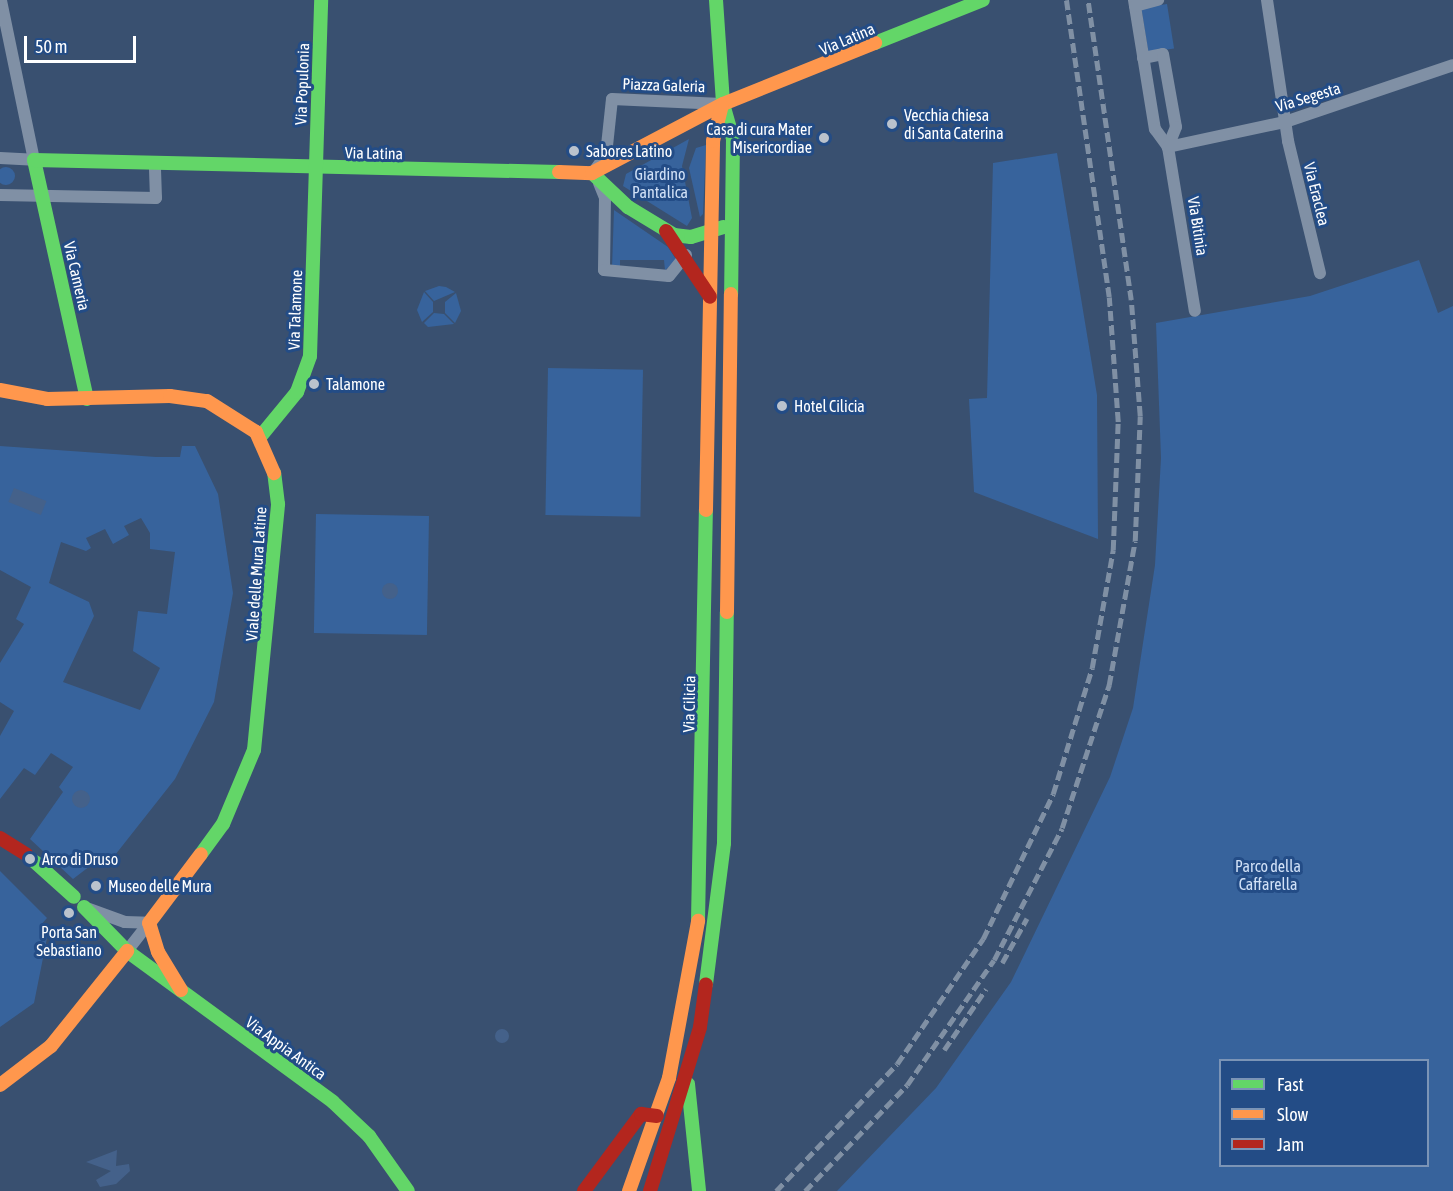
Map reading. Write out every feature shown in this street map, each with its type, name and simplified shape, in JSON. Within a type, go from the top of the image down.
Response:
[{"type":"street","points":[[1,0],[34,160]]},
{"type":"street","name":"Via Populonia","points":[[315,169],[321,0]]},
{"type":"street","points":[[716,0],[723,104]]},
{"type":"street","name":"Via Latina","points":[[723,104],[983,0]]},
{"type":"street","name":"Via Bitinia","points":[[1158,0],[1134,3],[1155,129],[1168,147],[1195,311]]},
{"type":"street","name":"Via Eraclea","points":[[1267,0],[1285,122],[1320,273]]},
{"type":"street","name":"Via Bitinia","points":[[1143,58],[1163,54],[1176,127],[1168,147]]},
{"type":"street","name":"Via Segesta","points":[[1168,147],[1285,122],[1453,65]]},
{"type":"street","name":"Piazza Galeria","points":[[592,173],[606,154],[607,103],[612,99],[723,104]]},
{"type":"street","name":"Piazza Galeria","points":[[592,173],[723,104]]},
{"type":"street","name":"Piazza Galeria","points":[[723,104],[733,139],[732,224]]},
{"type":"street","name":"Via Cilicia","points":[[629,1191],[649,1143],[681,1028],[699,913],[714,141],[723,104]]},
{"type":"street","name":"Via Latina","points":[[0,158],[155,165],[592,173]]},
{"type":"street","name":"Via Cameria","points":[[34,160],[87,399]]},
{"type":"street","points":[[0,195],[156,198],[155,165]]},
{"type":"street","name":"Via Talamone","points":[[260,437],[297,392],[309,364],[315,169]]},
{"type":"street","points":[[592,173],[628,207],[666,231],[682,237],[732,224],[724,843],[715,937],[687,1081],[668,1146],[650,1191]]},
{"type":"street","points":[[592,173],[605,198],[604,270],[669,276],[686,255]]},
{"type":"street","points":[[666,231],[686,255],[712,305]]},
{"type":"street","name":"Viale delle Mura Latine","points":[[0,390],[87,399],[201,399],[224,407],[260,437],[273,464],[278,504],[257,738],[223,824],[127,951]]},
{"type":"street","points":[[0,838],[30,858],[74,897]]},
{"type":"street","points":[[84,907],[125,922],[149,923],[158,952],[181,990]]},
{"type":"street","name":"Via Appia Antica","points":[[84,907],[127,951],[353,1120],[408,1191]]},
{"type":"street","points":[[0,1085],[51,1046],[127,951]]},
{"type":"street","points":[[687,1081],[696,1127],[699,1191]]},
{"type":"street","points":[[584,1191],[641,1114],[657,1116]]},
{"type":"green space","points":[[1167,4],[1174,48],[1148,53],[1141,8]]},
{"type":"green space","name":"Giardino Pantalica","points":[[689,139],[682,166],[692,218],[687,226],[623,186],[626,174]]},
{"type":"green space","points":[[706,145],[703,214],[700,217],[689,168],[696,148]]},
{"type":"green space","points":[[1057,153],[1097,395],[1098,539],[974,492],[969,399],[987,398],[993,163]]},
{"type":"green space","points":[[10,167],[15,172],[13,183],[2,185],[-1,183],[-1,169]]},
{"type":"green space","points":[[614,210],[668,247],[677,261],[665,270],[664,260],[620,260],[620,270],[612,268]]},
{"type":"green space","name":"Parco della Caffarella","points":[[1419,260],[1438,313],[1453,306],[1453,1191],[837,1191],[936,1088],[1011,982],[1110,777],[1133,708],[1155,565],[1161,458],[1156,323],[1310,296]]},
{"type":"green space","points":[[439,286],[455,292],[434,301],[425,291]]},
{"type":"green space","points":[[424,292],[433,302],[433,312],[422,322],[417,310]]},
{"type":"green space","points":[[456,293],[461,311],[455,323],[445,313],[445,302]]},
{"type":"green space","points":[[434,313],[444,314],[454,324],[428,327],[424,323]]},
{"type":"green space","points":[[548,368],[643,370],[640,517],[545,515]]},
{"type":"green space","points":[[0,446],[180,457],[182,446],[195,446],[218,494],[233,593],[214,702],[175,779],[108,864],[98,860],[73,879],[30,839],[63,792],[59,787],[73,767],[51,753],[35,775],[24,768],[0,799],[0,736],[14,711],[0,702],[0,663],[24,624],[16,619],[31,587],[0,570]],"holes":[[[141,518],[150,533],[150,549],[175,552],[167,614],[138,611],[133,651],[160,668],[140,710],[63,682],[94,616],[89,602],[49,583],[61,542],[86,551],[91,548],[86,538],[105,529],[113,544],[129,535],[124,526]]]},
{"type":"green space","points":[[316,514],[429,516],[427,635],[314,633]]},
{"type":"green space","points":[[0,871],[47,918],[40,926],[48,933],[34,1003],[0,1027]]},
{"type":"shaded area","points":[[14,488],[46,501],[41,515],[8,502]]},
{"type":"shaded area","points":[[387,583],[393,583],[398,591],[396,597],[387,599],[382,594],[382,588]]},
{"type":"shaded area","points":[[77,790],[85,790],[90,795],[88,806],[77,808],[72,803],[72,795]]},
{"type":"shaded area","points":[[499,1029],[505,1029],[509,1036],[505,1043],[499,1043],[495,1039],[495,1033]]},
{"type":"shaded area","points":[[117,1150],[116,1166],[129,1164],[130,1171],[116,1184],[100,1187],[96,1180],[111,1171],[86,1162]]},
{"type":"railway","points":[[776,1191],[897,1064],[983,939],[1053,794],[1092,668],[1113,550],[1118,422],[1109,297],[1066,0]]},
{"type":"railway","points":[[805,1191],[907,1085],[994,960],[1062,828],[1109,685],[1135,541],[1140,416],[1131,300],[1088,0]]},
{"type":"railway","points":[[1002,963],[1027,918]]},
{"type":"railway","points":[[944,1050],[986,989]]},
{"type":"traffic: fast","points":[[260,437],[297,392],[310,356],[321,0]]},
{"type":"traffic: fast","points":[[716,0],[723,104],[733,139],[731,294]]},
{"type":"traffic: fast","points":[[875,43],[983,0]]},
{"type":"traffic: fast","points":[[87,399],[34,160],[559,172]]},
{"type":"traffic: fast","points":[[592,173],[628,207],[674,235],[691,237],[723,227]]},
{"type":"traffic: fast","points":[[201,854],[223,824],[254,750],[278,504],[274,473]]},
{"type":"traffic: fast","points":[[698,921],[706,510]]},
{"type":"traffic: fast","points":[[706,984],[724,843],[727,612]]},
{"type":"traffic: fast","points":[[35,862],[74,897]]},
{"type":"traffic: fast","points":[[84,907],[127,951],[333,1102],[369,1136],[408,1191]]},
{"type":"traffic: fast","points":[[688,1084],[699,1191]]},
{"type":"traffic: slow","points":[[559,172],[592,173],[723,104],[875,43]]},
{"type":"traffic: slow","points":[[706,510],[713,141],[722,106]]},
{"type":"traffic: slow","points":[[727,612],[731,294]]},
{"type":"traffic: slow","points":[[0,390],[47,399],[170,396],[207,401],[256,432],[274,473]]},
{"type":"traffic: slow","points":[[181,990],[158,952],[149,923],[201,854]]},
{"type":"traffic: slow","points":[[629,1191],[669,1078],[698,921]]},
{"type":"traffic: slow","points":[[0,1085],[51,1046],[127,951]]},
{"type":"traffic: jam","points":[[666,231],[710,297]]},
{"type":"traffic: jam","points":[[0,838],[26,854]]},
{"type":"traffic: jam","points":[[650,1191],[700,1027],[706,984]]},
{"type":"traffic: jam","points":[[584,1191],[641,1114],[657,1116]]},
{"type":"place","name":"Vecchia chiesa di Santa Caterina","points":[[892,124]]},
{"type":"place","name":"Casa di cura Mater Misericordiae","points":[[824,138]]},
{"type":"place","name":"Sabores Latino","points":[[574,151]]},
{"type":"place","name":"Talamone","points":[[314,384]]},
{"type":"place","name":"Hotel Cilicia","points":[[782,406]]},
{"type":"place","name":"Arco di Druso","points":[[30,859]]},
{"type":"place","name":"Museo delle Mura","points":[[96,886]]},
{"type":"place","name":"Porta San Sebastiano","points":[[69,913]]}]
